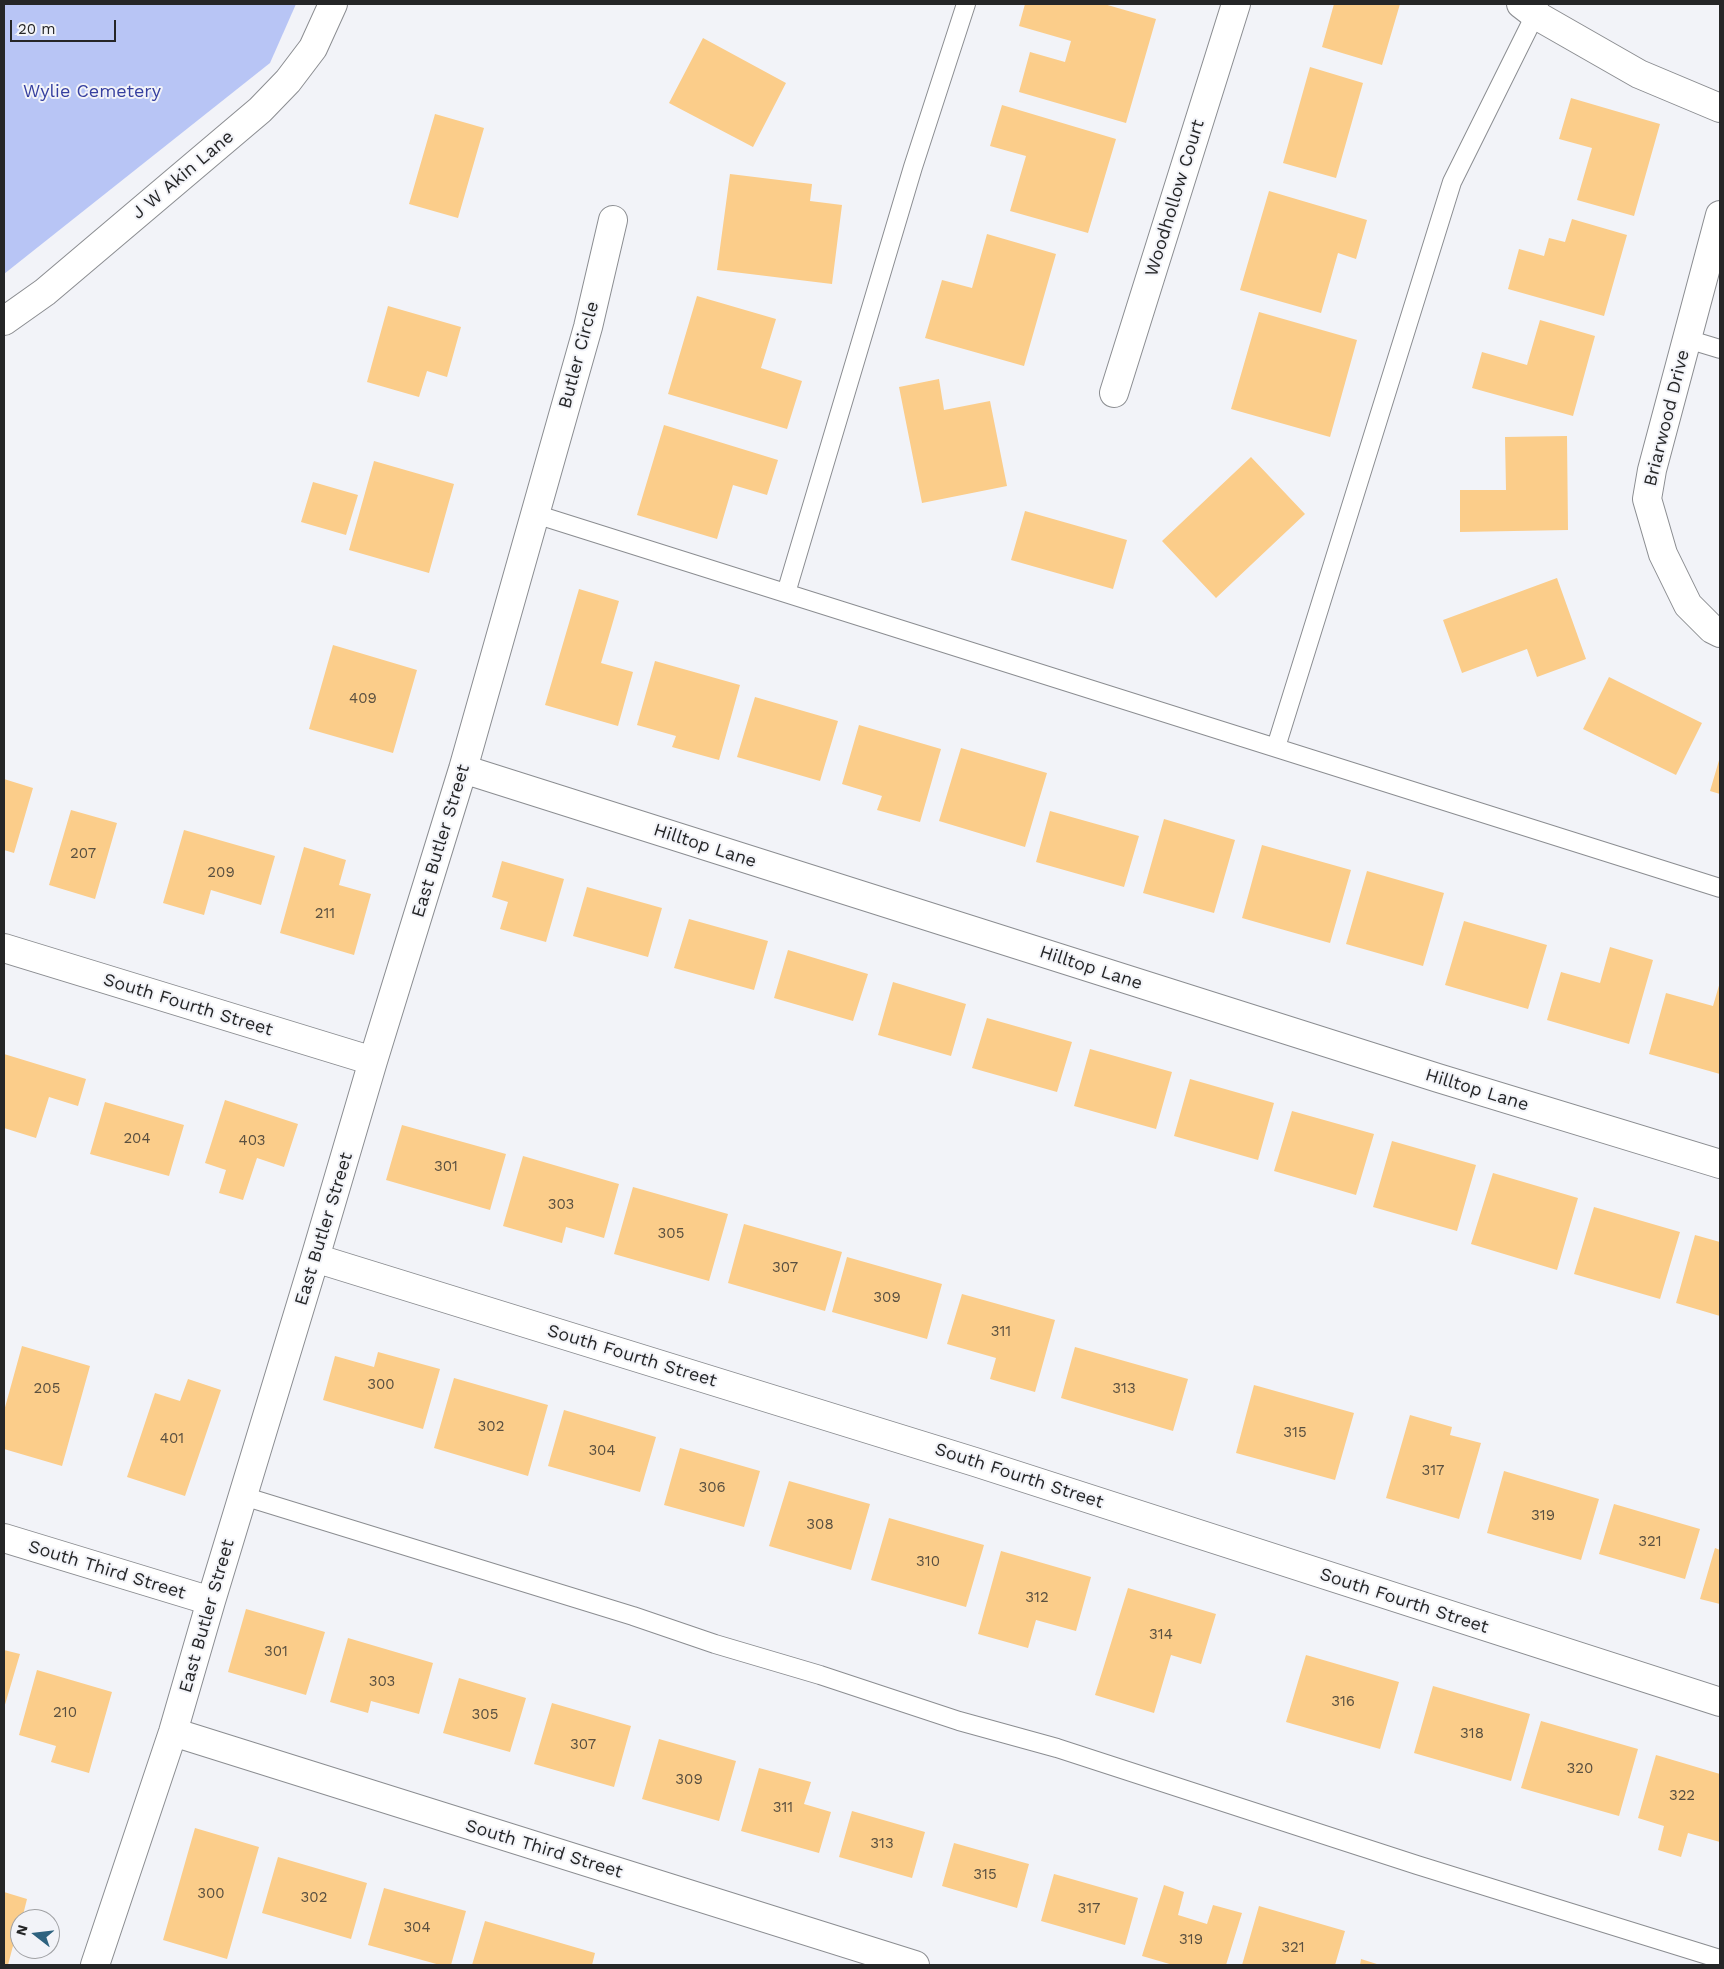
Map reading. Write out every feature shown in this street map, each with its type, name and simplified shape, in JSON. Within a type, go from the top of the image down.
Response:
[{"type":"street","name":"J W Akin Lane","points":[[4,321],[45,292],[260,110],[288,81],[313,48],[333,4]]},
{"type":"street","name":"Woodhollow Court","points":[[1114,393],[1236,4]]},
{"type":"street","points":[[1532,7],[1639,74],[1720,108]]},
{"type":"street","name":"Briarwood Drive","points":[[1720,215],[1652,470],[1647,499],[1662,554],[1688,605],[1712,629],[1720,633]]},
{"type":"street","name":"Butler Circle","points":[[538,502],[588,327],[613,220]]},
{"type":"street","name":"East Butler Street","points":[[96,1965],[173,1732],[210,1602],[463,769],[538,502]]},
{"type":"street","name":"Hilltop Lane","points":[[463,769],[1429,1075],[1720,1164]]},
{"type":"street","name":"South Fourth Street","points":[[4,948],[373,1061]]},
{"type":"street","name":"South Fourth Street","points":[[315,1258],[975,1462],[1720,1702]]},
{"type":"street","name":"South Third Street","points":[[4,1538],[210,1602]]},
{"type":"street","name":"South Third Street","points":[[173,1732],[915,1965]]},
{"type":"lane","points":[[786,593],[913,167],[966,4]]},
{"type":"lane","points":[[1276,747],[1452,182],[1532,7]]},
{"type":"lane","points":[[1687,339],[1720,350]]},
{"type":"lane","points":[[538,502],[786,593],[1720,888]]},
{"type":"lane","points":[[242,1496],[633,1616],[715,1644],[820,1675],[959,1720],[1057,1748],[1417,1865],[1720,1959]]},
{"type":"green space","name":"Wylie Cemetery","points":[[4,4],[296,4],[270,63],[4,274]]},
{"type":"building","points":[[1025,4],[1104,4],[1156,19],[1126,123],[1019,92],[1030,52],[1065,62],[1071,41],[1019,26]]},
{"type":"building","points":[[1334,4],[1400,4],[1382,65],[1322,47]]},
{"type":"building","points":[[703,38],[786,83],[753,147],[669,103]]},
{"type":"building","points":[[1310,67],[1363,83],[1336,178],[1283,163]]},
{"type":"building","points":[[1571,98],[1660,124],[1634,216],[1577,200],[1592,148],[1559,139]]},
{"type":"building","points":[[1002,105],[1116,139],[1088,233],[1010,211],[1026,156],[990,146]]},
{"type":"building","points":[[435,114],[484,128],[458,218],[409,204]]},
{"type":"building","points":[[730,174],[812,184],[810,201],[842,205],[832,284],[717,270]]},
{"type":"building","points":[[1269,191],[1367,220],[1356,259],[1338,253],[1321,313],[1240,290]]},
{"type":"building","points":[[1572,219],[1627,235],[1604,316],[1508,289],[1519,249],[1544,256],[1549,238],[1565,242]]},
{"type":"building","points":[[987,234],[1056,254],[1024,366],[925,338],[942,280],[972,288]]},
{"type":"building","points":[[697,296],[776,319],[761,368],[802,381],[787,429],[668,394]]},
{"type":"building","points":[[388,306],[461,327],[447,377],[427,371],[419,397],[367,382]]},
{"type":"building","points":[[1259,312],[1357,340],[1330,437],[1231,409]]},
{"type":"building","points":[[1540,320],[1595,336],[1573,416],[1472,388],[1482,352],[1527,365]]},
{"type":"building","points":[[939,379],[944,410],[990,401],[1007,486],[922,503],[899,387]]},
{"type":"building","points":[[664,425],[778,460],[767,495],[733,485],[717,539],[637,515]]},
{"type":"building","points":[[1567,436],[1568,530],[1460,532],[1460,490],[1506,490],[1505,437]]},
{"type":"building","points":[[1251,457],[1305,514],[1216,598],[1162,541]]},
{"type":"building","points":[[374,461],[454,484],[429,573],[349,550]]},
{"type":"building","points":[[313,482],[358,495],[346,535],[301,522]]},
{"type":"building","points":[[1025,511],[1127,540],[1113,589],[1011,560]]},
{"type":"building","points":[[1557,578],[1586,659],[1537,677],[1527,649],[1462,673],[1443,620]]},
{"type":"building","points":[[579,589],[619,601],[601,663],[633,672],[618,726],[545,705]]},
{"type":"building","points":[[333,645],[417,670],[393,753],[309,729]]},
{"type":"building","points":[[655,661],[740,685],[719,760],[672,747],[676,736],[637,725]]},
{"type":"building","points":[[1609,677],[1702,723],[1676,775],[1583,729]]},
{"type":"building","points":[[755,697],[838,721],[820,781],[737,757]]},
{"type":"building","points":[[859,725],[941,749],[920,822],[877,810],[882,796],[842,784]]},
{"type":"building","points":[[961,748],[1047,773],[1025,847],[939,821]]},
{"type":"building","points":[[1720,757],[1720,794],[1710,791]]},
{"type":"building","points":[[4,779],[33,788],[14,853],[4,850]]},
{"type":"building","points":[[71,810],[117,823],[95,899],[49,885]]},
{"type":"building","points":[[1050,811],[1139,836],[1124,887],[1036,862]]},
{"type":"building","points":[[1164,819],[1235,840],[1214,913],[1143,893]]},
{"type":"building","points":[[184,830],[275,856],[261,905],[211,890],[204,915],[163,903]]},
{"type":"building","points":[[1262,845],[1351,870],[1330,943],[1242,918]]},
{"type":"building","points":[[304,847],[346,860],[339,885],[371,894],[354,955],[280,933]]},
{"type":"building","points":[[502,861],[564,879],[546,942],[500,929],[508,902],[492,897]]},
{"type":"building","points":[[1367,871],[1444,893],[1423,966],[1346,944]]},
{"type":"building","points":[[587,887],[662,908],[648,957],[573,936]]},
{"type":"building","points":[[689,919],[768,941],[754,990],[674,968]]},
{"type":"building","points":[[1464,921],[1547,945],[1528,1009],[1445,985]]},
{"type":"building","points":[[1610,947],[1653,960],[1629,1044],[1547,1020],[1561,972],[1600,983]]},
{"type":"building","points":[[788,950],[868,974],[853,1021],[774,998]]},
{"type":"building","points":[[893,982],[966,1004],[951,1056],[878,1035]]},
{"type":"building","points":[[1720,982],[1720,1074],[1649,1054],[1666,993],[1713,1006]]},
{"type":"building","points":[[987,1018],[1072,1042],[1057,1092],[972,1068]]},
{"type":"building","points":[[1090,1049],[1172,1072],[1156,1129],[1074,1106]]},
{"type":"building","points":[[4,1054],[86,1079],[78,1106],[49,1097],[36,1138],[4,1128]]},
{"type":"building","points":[[1190,1079],[1274,1103],[1258,1160],[1174,1136]]},
{"type":"building","points":[[225,1100],[298,1124],[284,1167],[257,1158],[243,1200],[219,1193],[226,1170],[205,1163]]},
{"type":"building","points":[[105,1102],[184,1125],[169,1176],[90,1154]]},
{"type":"building","points":[[1292,1111],[1374,1134],[1356,1195],[1274,1171]]},
{"type":"building","points":[[402,1125],[506,1154],[490,1210],[386,1180]]},
{"type":"building","points":[[1392,1141],[1476,1165],[1457,1231],[1373,1207]]},
{"type":"building","points":[[523,1156],[619,1184],[604,1238],[566,1227],[562,1243],[503,1226]]},
{"type":"building","points":[[1493,1173],[1578,1198],[1557,1270],[1471,1244]]},
{"type":"building","points":[[633,1187],[728,1214],[709,1281],[614,1254]]},
{"type":"building","points":[[1594,1207],[1680,1232],[1660,1299],[1574,1274]]},
{"type":"building","points":[[744,1224],[842,1252],[825,1311],[728,1283]]},
{"type":"building","points":[[1695,1235],[1720,1242],[1720,1316],[1676,1303]]},
{"type":"building","points":[[847,1257],[942,1284],[927,1339],[832,1312]]},
{"type":"building","points":[[962,1294],[1055,1320],[1035,1392],[990,1379],[996,1358],[947,1344]]},
{"type":"building","points":[[22,1346],[90,1366],[62,1466],[4,1449],[4,1411]]},
{"type":"building","points":[[1075,1347],[1188,1379],[1173,1431],[1061,1398]]},
{"type":"building","points":[[378,1352],[440,1369],[423,1429],[323,1400],[335,1356],[374,1367]]},
{"type":"building","points":[[454,1378],[548,1405],[528,1476],[434,1448]]},
{"type":"building","points":[[188,1379],[221,1390],[185,1496],[127,1477],[155,1393],[180,1401]]},
{"type":"building","points":[[1254,1385],[1354,1413],[1335,1480],[1236,1453]]},
{"type":"building","points":[[564,1410],[656,1437],[640,1492],[548,1466]]},
{"type":"building","points":[[1410,1415],[1452,1427],[1450,1435],[1481,1443],[1459,1519],[1386,1498]]},
{"type":"building","points":[[680,1448],[760,1471],[744,1527],[664,1505]]},
{"type":"building","points":[[1504,1471],[1599,1499],[1581,1560],[1487,1533]]},
{"type":"building","points":[[789,1481],[870,1504],[851,1570],[769,1546]]},
{"type":"building","points":[[1614,1504],[1700,1529],[1685,1579],[1599,1554]]},
{"type":"building","points":[[889,1518],[984,1545],[966,1607],[871,1580]]},
{"type":"building","points":[[1715,1548],[1720,1550],[1720,1604],[1700,1599]]},
{"type":"building","points":[[1001,1551],[1091,1577],[1076,1631],[1036,1620],[1028,1648],[978,1634]]},
{"type":"building","points":[[1128,1588],[1216,1614],[1201,1664],[1171,1655],[1154,1713],[1095,1695]]},
{"type":"building","points":[[246,1609],[325,1632],[306,1695],[228,1672]]},
{"type":"building","points":[[348,1638],[433,1663],[419,1714],[371,1701],[368,1713],[330,1702]]},
{"type":"building","points":[[4,1650],[20,1654],[4,1708]]},
{"type":"building","points":[[1306,1655],[1399,1682],[1380,1749],[1286,1722]]},
{"type":"building","points":[[37,1670],[112,1692],[89,1773],[51,1762],[56,1746],[19,1735]]},
{"type":"building","points":[[459,1678],[526,1698],[510,1752],[443,1733]]},
{"type":"building","points":[[1433,1686],[1530,1714],[1511,1781],[1414,1753]]},
{"type":"building","points":[[552,1703],[631,1726],[614,1787],[534,1764]]},
{"type":"building","points":[[1541,1721],[1638,1749],[1619,1816],[1521,1788]]},
{"type":"building","points":[[659,1739],[736,1761],[719,1821],[642,1799]]},
{"type":"building","points":[[1656,1755],[1720,1774],[1720,1842],[1688,1833],[1681,1857],[1658,1850],[1664,1826],[1638,1818]]},
{"type":"building","points":[[759,1768],[811,1782],[804,1804],[831,1812],[819,1853],[741,1831]]},
{"type":"building","points":[[852,1811],[925,1832],[912,1878],[839,1857]]},
{"type":"building","points":[[195,1828],[259,1847],[227,1959],[163,1940]]},
{"type":"building","points":[[954,1843],[1029,1864],[1017,1908],[942,1886]]},
{"type":"building","points":[[278,1857],[367,1883],[351,1939],[262,1913]]},
{"type":"building","points":[[1054,1874],[1138,1898],[1125,1945],[1041,1921]]},
{"type":"building","points":[[1164,1885],[1184,1892],[1178,1915],[1207,1924],[1213,1905],[1242,1913],[1226,1965],[1173,1965],[1142,1956]]},
{"type":"building","points":[[384,1888],[466,1911],[451,1965],[440,1965],[368,1945]]},
{"type":"building","points":[[4,1892],[27,1899],[24,1909],[10,1909],[10,1957],[8,1965],[4,1965]]},
{"type":"building","points":[[1259,1906],[1345,1931],[1335,1965],[1242,1965]]},
{"type":"building","points":[[485,1921],[595,1953],[592,1965],[472,1965]]},
{"type":"building","points":[[1361,1959],[1380,1965],[1360,1965]]}]
